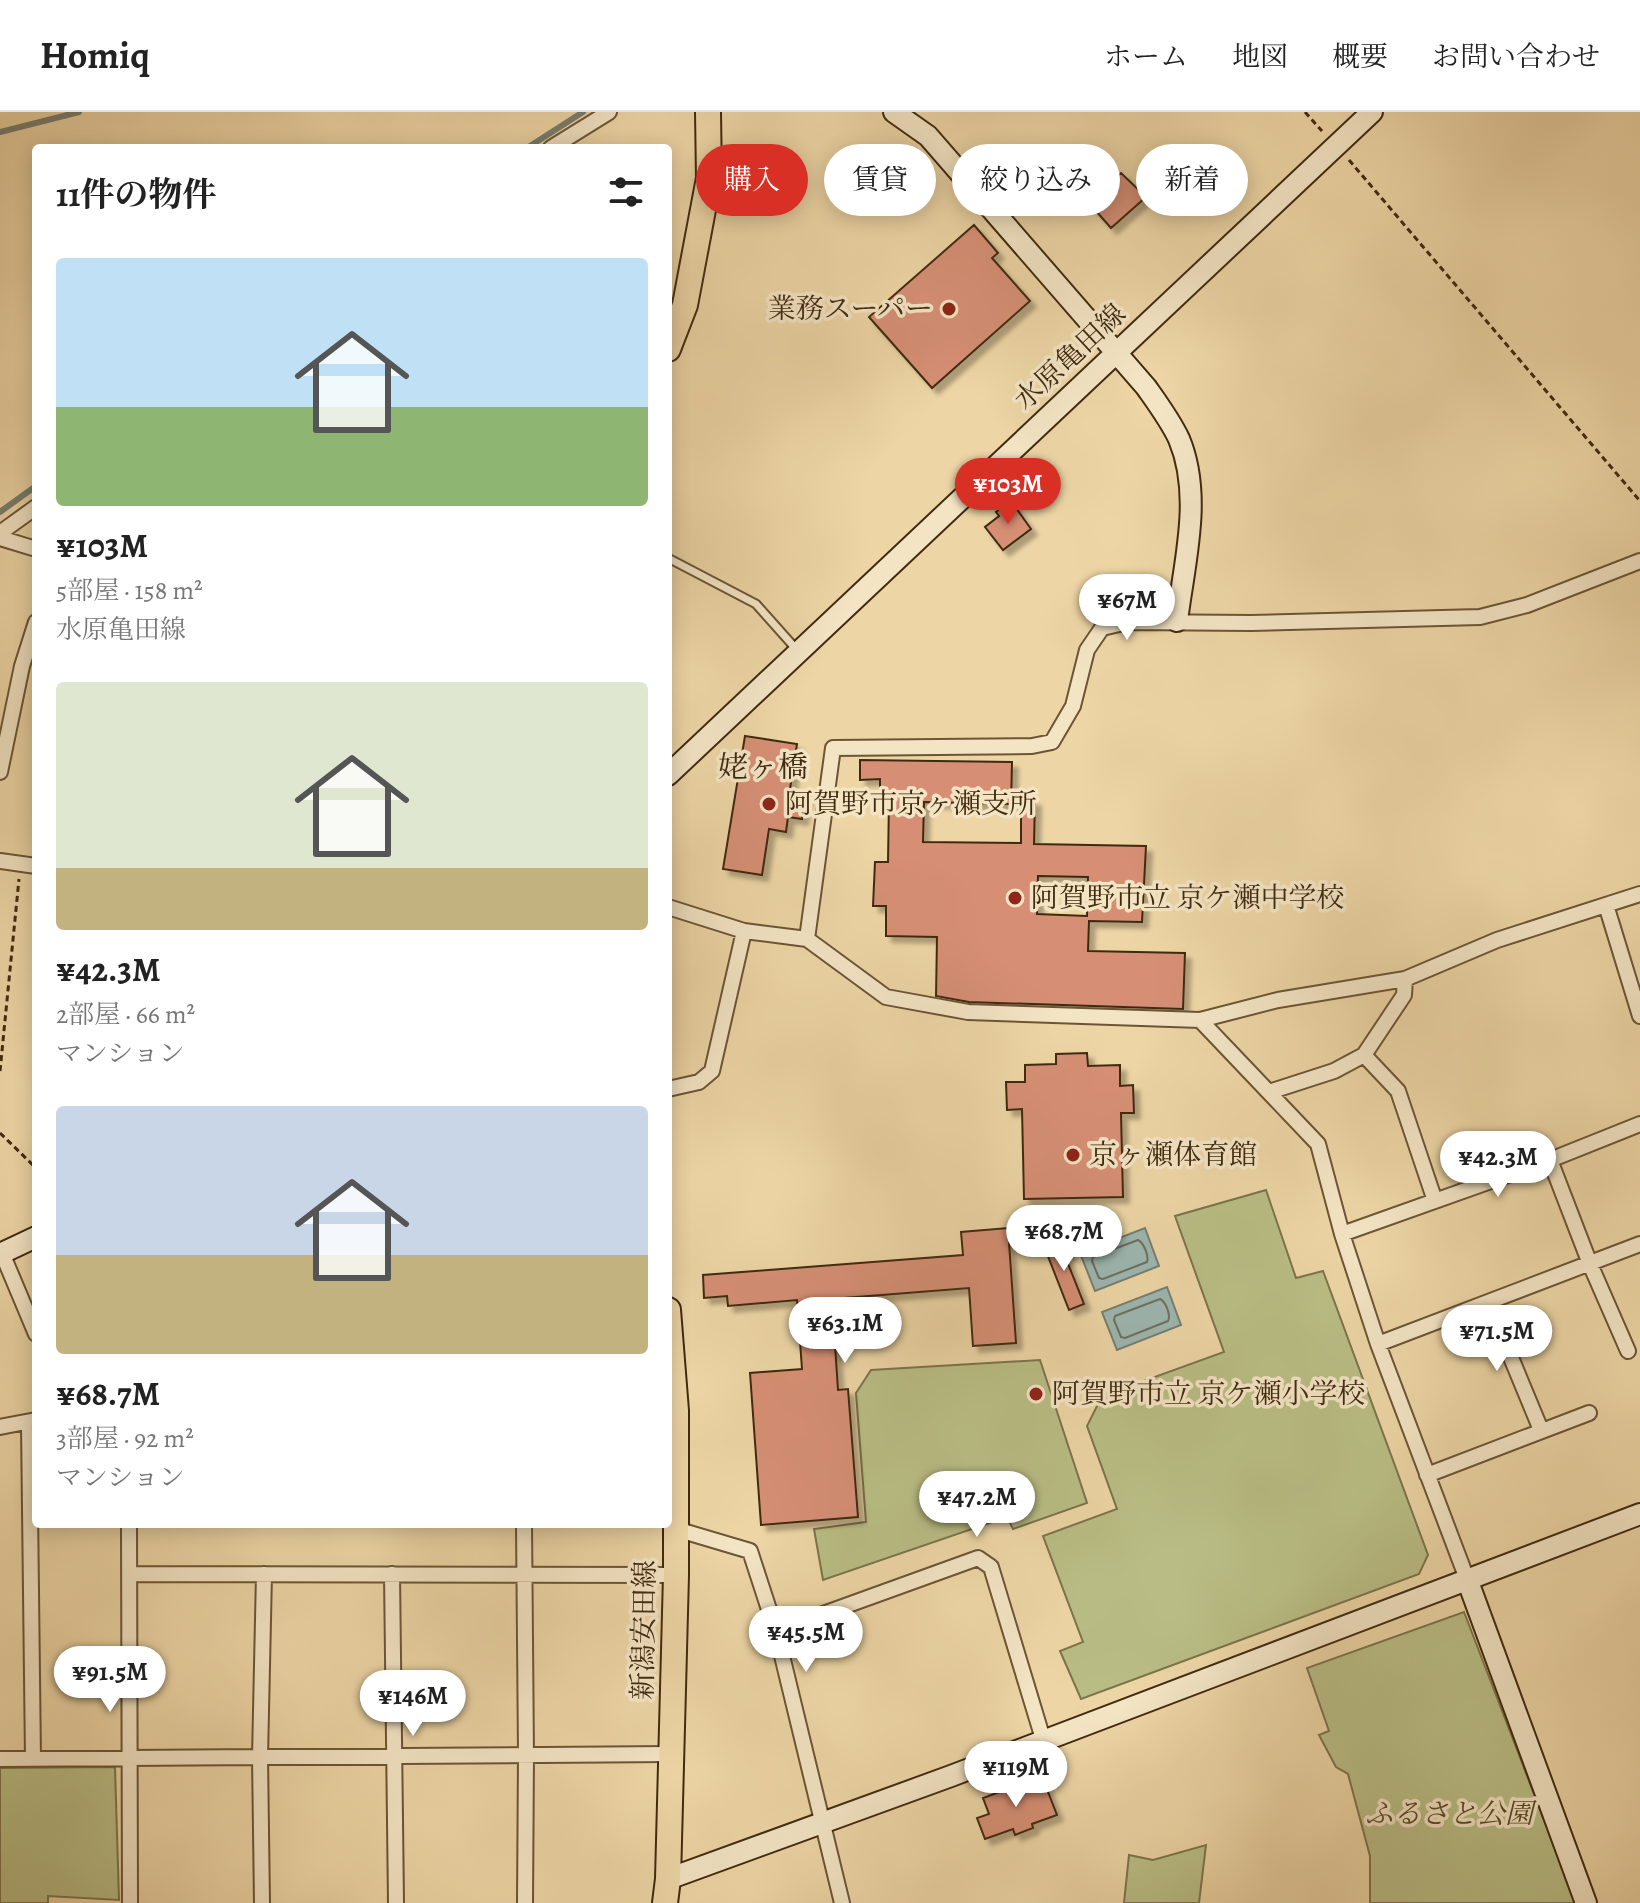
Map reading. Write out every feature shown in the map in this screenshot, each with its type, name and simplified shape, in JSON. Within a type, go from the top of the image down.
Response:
[{"type":"main road","points":[[672,339],[685,305],[709,178],[708,112]]},
{"type":"main road","name":"新潟安田線","points":[[666,1891],[676,1575],[676,1411],[672,1360]]},
{"type":"street","points":[[557,144],[609,112]]},
{"type":"street","points":[[894,112],[928,136],[1146,387],[1179,439],[1191,492],[1177,621]]},
{"type":"street","name":"水原亀田線","points":[[672,771],[1372,112]]},
{"type":"street","points":[[0,536],[32,510]]},
{"type":"street","points":[[0,536],[32,548]]},
{"type":"street","points":[[807,939],[833,748],[1032,746],[1052,742],[1073,706],[1087,650],[1102,628],[1128,622],[1251,623],[1480,617],[1527,605],[1640,561]]},
{"type":"street","points":[[0,772],[22,666],[32,635]]},
{"type":"street","points":[[0,861],[32,866]]},
{"type":"street","points":[[672,908],[744,931],[807,939],[886,997],[968,1012],[1200,1020],[1278,1000],[1405,979],[1497,940],[1640,894]]},
{"type":"street","points":[[1606,905],[1640,1016]]},
{"type":"street","points":[[672,1088],[699,1082],[712,1071],[744,931]]},
{"type":"street","points":[[1269,1092],[1334,1071],[1364,1055],[1404,995],[1405,979]]},
{"type":"street","points":[[1200,1020],[1318,1144],[1342,1234],[1378,1344],[1586,1903]]},
{"type":"street","points":[[1364,1055],[1398,1091],[1435,1201]]},
{"type":"street","points":[[1342,1234],[1550,1160],[1640,1124]]},
{"type":"street","points":[[1550,1160],[1628,1351]]},
{"type":"street","points":[[32,1239],[1,1253],[32,1325]]},
{"type":"street","points":[[1378,1344],[1640,1244]]},
{"type":"street","points":[[1488,1302],[1541,1430]]},
{"type":"street","points":[[1427,1475],[1589,1413]]},
{"type":"street","points":[[0,1427],[32,1422]]},
{"type":"street","points":[[666,1891],[822,1824],[1640,1514]]},
{"type":"street","points":[[33,1528],[33,1759]]},
{"type":"street","points":[[129,1528],[130,1903]]},
{"type":"street","points":[[524,1528],[525,1903]]},
{"type":"street","points":[[676,1529],[750,1551],[776,1631],[842,1903]]},
{"type":"street","points":[[776,1631],[978,1558],[991,1567],[1043,1739]]},
{"type":"street","points":[[129,1574],[676,1575]]},
{"type":"street","points":[[262,1903],[260,1757],[264,1574]]},
{"type":"street","points":[[392,1574],[396,1903]]},
{"type":"street","points":[[0,1759],[671,1754]]},
{"type":"lane","points":[[672,560],[756,604],[798,652]]},
{"type":"path","points":[[1305,112],[1640,501]]},
{"type":"path","points":[[0,1071],[20,865]]},
{"type":"path","points":[[0,1133],[32,1164]]},
{"type":"green space","points":[[1266,1190],[1296,1278],[1323,1271],[1428,1555],[1419,1574],[1081,1699],[1060,1651],[1083,1642],[1043,1536],[1117,1509],[1087,1426],[1102,1396],[1224,1352],[1175,1216]]},
{"type":"green space","points":[[1040,1360],[1087,1503],[1013,1529],[1007,1517],[823,1580],[814,1529],[866,1522],[856,1393],[871,1370]]},
{"type":"green space","name":"ふるさと公園","points":[[1464,1612],[1576,1903],[1370,1903],[1370,1856],[1348,1774],[1336,1767],[1319,1735],[1329,1731],[1307,1668]]},
{"type":"green space","points":[[115,1767],[119,1900],[48,1896],[48,1903],[0,1903],[0,1768]]},
{"type":"green space","points":[[1206,1845],[1199,1903],[1124,1903],[1129,1855],[1153,1860]]},
{"type":"water","points":[[1145,1228],[1159,1266],[1095,1291],[1080,1253]]},
{"type":"water","points":[[1167,1287],[1181,1325],[1117,1350],[1102,1312]]},
{"type":"building","points":[[1120,174],[1136,187],[1136,206],[1111,228],[1100,216],[1120,216]]},
{"type":"building","name":"業務スーパー","points":[[974,225],[998,253],[992,258],[1030,301],[932,388],[869,317]]},
{"type":"building","points":[[1011,501],[1031,529],[1003,550],[985,527],[999,516],[996,512]]},
{"type":"building","name":"阿賀野市京ヶ瀬支所","points":[[745,736],[797,744],[790,789],[807,792],[802,819],[788,817],[786,832],[769,829],[762,875],[723,869]]},
{"type":"building","points":[[860,760],[1012,762],[1011,804],[924,802],[923,842],[1021,843],[1021,800],[1035,800],[1034,844],[1146,846],[1142,922],[1089,921],[1088,951],[1185,953],[1183,1009],[969,1002],[936,996],[937,937],[886,936],[886,906],[873,906],[875,862],[888,862],[889,800],[880,800],[880,779],[860,780]],"holes":[[[1038,876],[1088,877],[1087,916],[1037,914]]]},
{"type":"building","name":"京ヶ瀬体育館","points":[[1087,1053],[1088,1066],[1120,1065],[1120,1086],[1133,1085],[1134,1113],[1121,1113],[1123,1197],[1024,1199],[1022,1109],[1007,1110],[1006,1082],[1025,1082],[1025,1065],[1056,1064],[1056,1054]]},
{"type":"building","points":[[1008,1228],[1016,1343],[973,1346],[969,1288],[832,1299],[838,1390],[848,1389],[858,1517],[761,1525],[750,1373],[802,1369],[797,1300],[728,1306],[727,1296],[704,1298],[703,1275],[963,1255],[961,1232]]},
{"type":"building","points":[[1064,1239],[1070,1254],[1065,1256],[1084,1304],[1069,1310],[1044,1246]]},
{"type":"building","points":[[1037,1778],[1041,1789],[1046,1787],[1057,1815],[1032,1824],[1033,1828],[1015,1835],[1013,1829],[985,1839],[977,1818],[989,1814],[983,1798]]},
{"type":"waterway","points":[[0,132],[79,112]]},
{"type":"waterway","points":[[533,144],[583,112]]},
{"type":"waterway","points":[[0,512],[32,489]]},
{"type":"place","name":"業務スーパー","points":[[949,309]]},
{"type":"place","name":"阿賀野市京ヶ瀬支所","points":[[769,804]]},
{"type":"place","name":"阿賀野市立 京ケ瀬中学校","points":[[1015,898]]},
{"type":"place","name":"京ヶ瀬体育館","points":[[1073,1155]]},
{"type":"place","name":"阿賀野市立 京ケ瀬小学校","points":[[1036,1394]]},
{"type":"district","name":"姥ヶ橋","points":[[763,767]]}]
